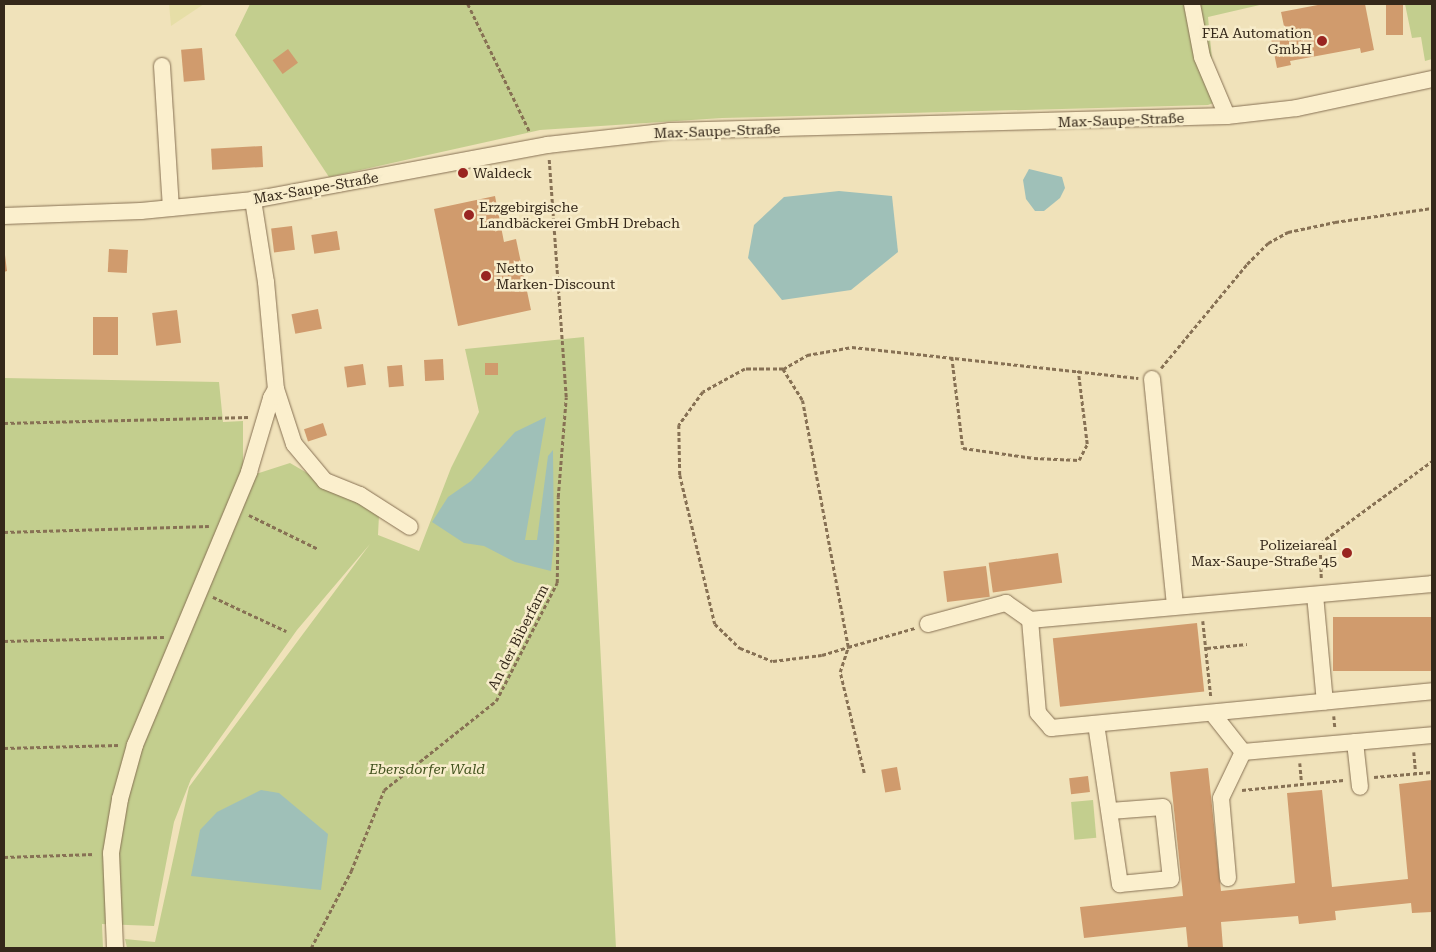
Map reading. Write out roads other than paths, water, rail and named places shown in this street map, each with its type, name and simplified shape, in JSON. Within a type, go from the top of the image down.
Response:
[{"type":"street","points":[[1192,4],[1202,57],[1227,116]]},
{"type":"street","points":[[162,66],[171,208]]},
{"type":"street","name":"Max-Saupe-Straße","points":[[4,216],[171,208],[253,200],[542,146],[669,131],[1227,116],[1297,108],[1432,80]]},
{"type":"street","points":[[253,200],[266,282],[276,389],[294,444],[325,481],[360,495],[410,527]]},
{"type":"street","points":[[1152,379],[1175,606]]},
{"type":"street","points":[[115,948],[111,853],[120,799],[136,745],[182,637],[225,525],[249,472],[266,414],[276,389]]},
{"type":"street","points":[[1030,620],[1432,584]]},
{"type":"street","points":[[1315,595],[1325,702]]},
{"type":"street","points":[[928,624],[1006,603],[1023,612],[1030,620],[1038,712],[1051,728],[1212,714],[1432,691]]},
{"type":"street","points":[[1212,714],[1243,752]]},
{"type":"street","points":[[1096,724],[1120,884],[1171,879],[1163,806],[1110,811]]},
{"type":"street","points":[[1243,752],[1432,736]]},
{"type":"street","points":[[1355,742],[1359,783]]},
{"type":"street","points":[[1228,878],[1221,798],[1243,752]]},
{"type":"water","points":[[1029,169],[1062,177],[1065,188],[1060,198],[1044,211],[1035,211],[1026,199],[1023,180]]},
{"type":"water","points":[[839,191],[892,196],[898,252],[851,290],[782,300],[748,258],[754,225],[784,197]]},
{"type":"water","points":[[546,417],[525,540],[537,540],[548,456],[553,450],[554,542],[551,571],[515,562],[484,546],[464,543],[432,522],[448,497],[471,481],[515,432]]},
{"type":"water","points":[[261,790],[279,793],[328,834],[321,890],[191,876],[200,830],[217,812]]},
{"type":"place","name":"FEA Automation GmbH","points":[[1322,41]]},
{"type":"place","name":"Waldeck","points":[[463,173]]},
{"type":"place","name":"Erzgebirgische Landbäckerei GmbH Drebach","points":[[469,215]]},
{"type":"place","name":"Netto Marken-Discount","points":[[486,276]]},
{"type":"place","name":"Polizeiareal Max-Saupe-Straße 45","points":[[1347,553]]},
{"type":"park label","name":"Ebersdorfer Wald","points":[[427,769]]}]
